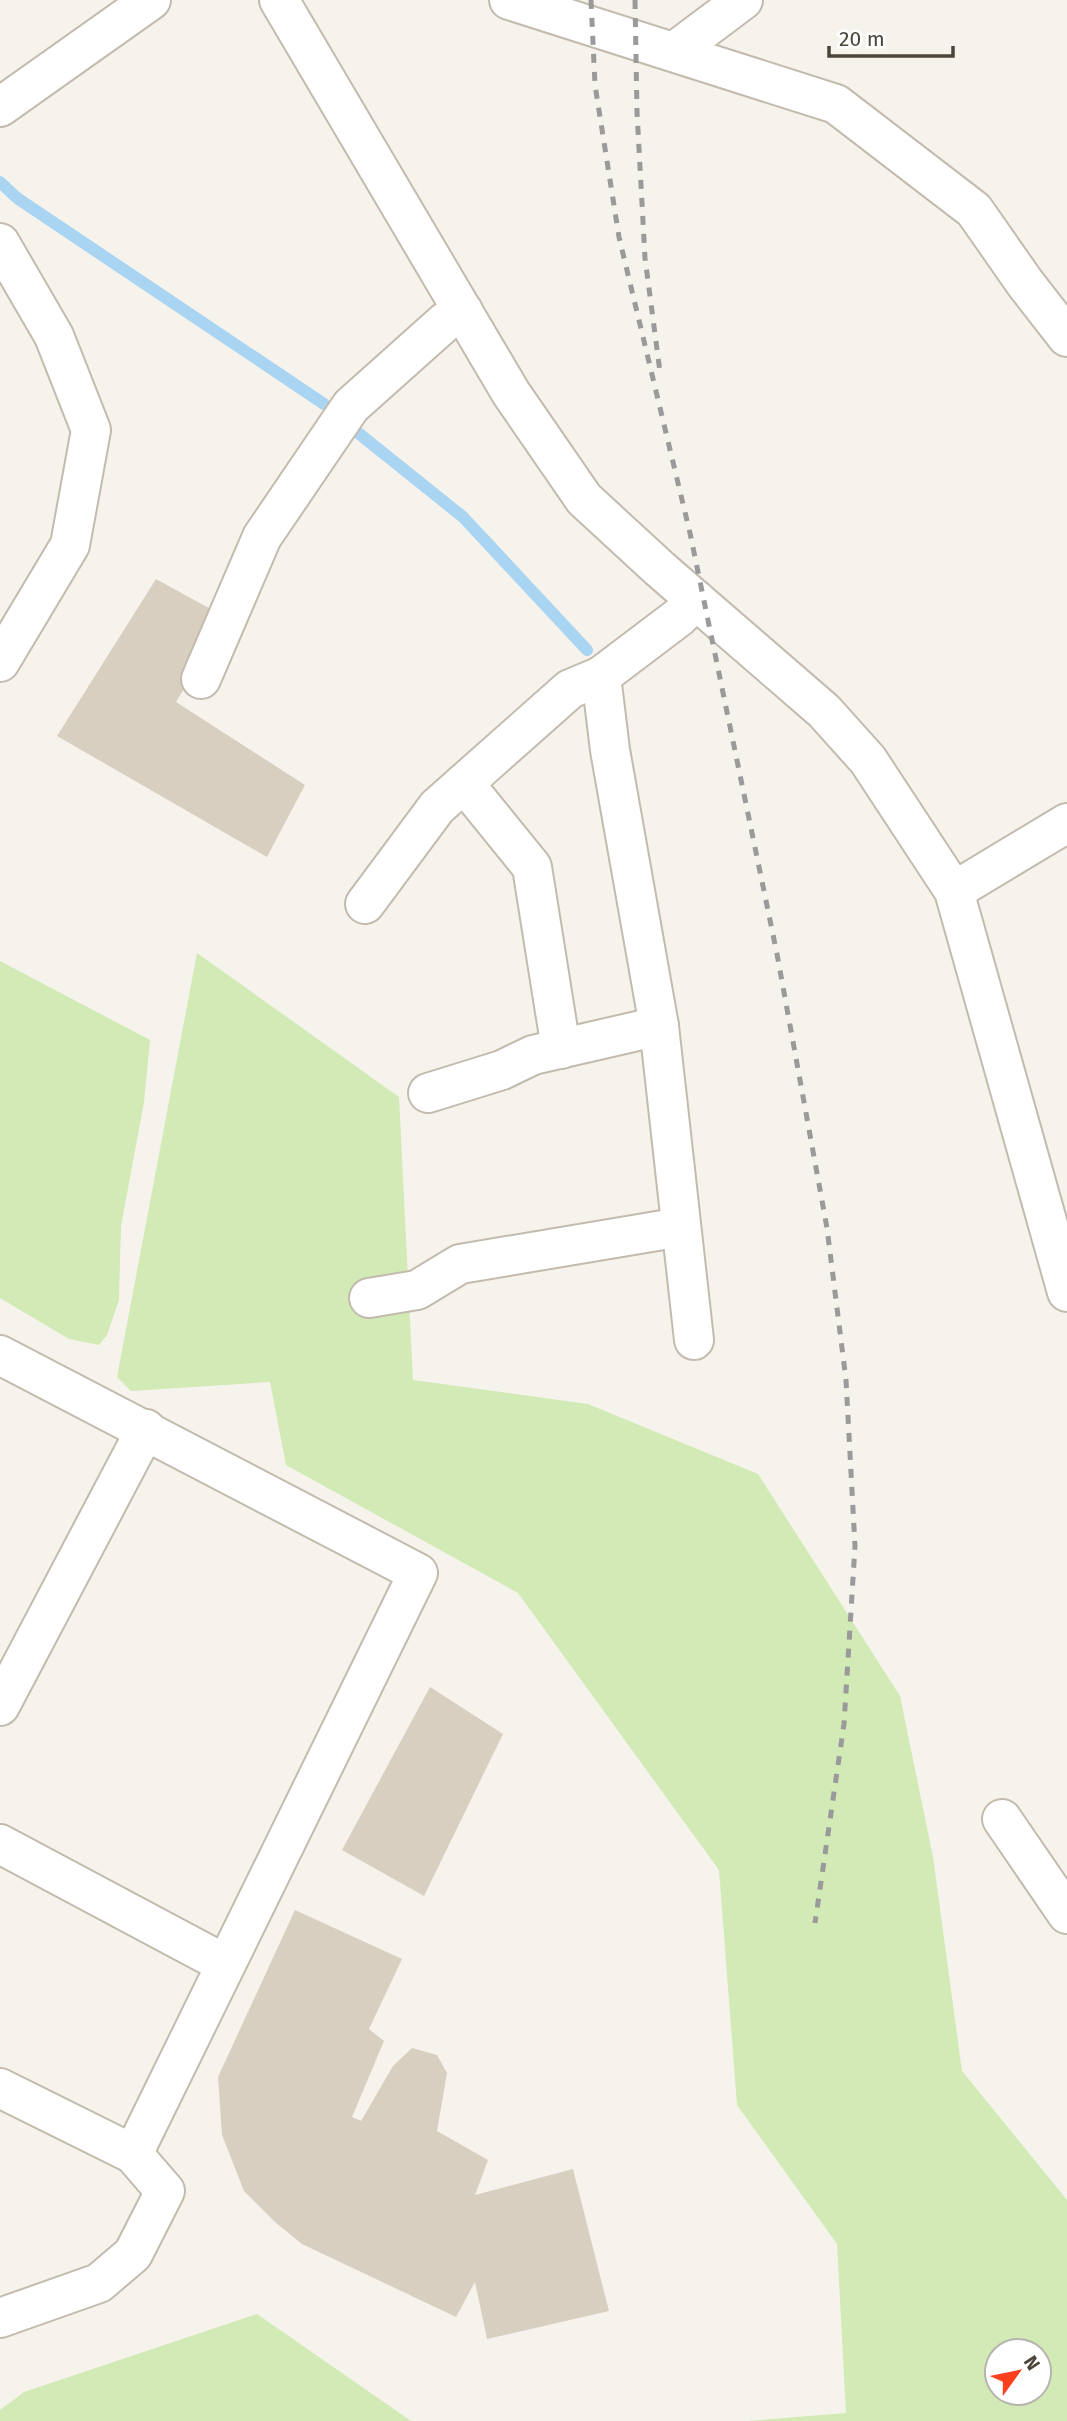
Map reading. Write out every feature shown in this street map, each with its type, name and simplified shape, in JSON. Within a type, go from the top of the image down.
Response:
[{"type":"street","points":[[0,107],[151,0]]},
{"type":"street","points":[[279,0],[511,393],[583,499],[824,711],[868,760],[954,891],[1067,1293]]},
{"type":"street","points":[[509,0],[836,104],[974,210],[1067,337]]},
{"type":"street","points":[[675,51],[743,0]]},
{"type":"street","points":[[0,243],[54,336],[91,430],[70,545],[0,662]]},
{"type":"street","points":[[201,679],[262,537],[351,406],[445,322],[463,311]]},
{"type":"street","points":[[365,904],[437,807],[570,689],[601,676],[679,617],[696,600]]},
{"type":"street","points":[[601,676],[610,750],[659,1026],[694,1339]]},
{"type":"street","points":[[464,783],[532,867],[561,1049]]},
{"type":"street","points":[[954,891],[1067,823]]},
{"type":"street","points":[[428,1093],[502,1070],[533,1055],[659,1026]]},
{"type":"street","points":[[369,1298],[417,1290],[460,1264],[681,1227]]},
{"type":"street","points":[[0,1355],[418,1573],[133,2154]]},
{"type":"street","points":[[0,1706],[146,1429]]},
{"type":"street","points":[[1002,1819],[1067,1914]]},
{"type":"street","points":[[0,1844],[225,1964]]},
{"type":"street","points":[[0,2088],[133,2154],[165,2191],[133,2255],[99,2283],[0,2318]]},
{"type":"green space","points":[[197,953],[399,1097],[413,1380],[588,1404],[758,1474],[900,1696],[933,1857],[962,2071],[1067,2200],[1067,2421],[747,2421],[846,2413],[837,2244],[737,2105],[719,1870],[518,1593],[286,1465],[270,1382],[131,1391],[117,1377]]},
{"type":"green space","points":[[0,961],[150,1040],[144,1102],[121,1226],[119,1300],[107,1335],[99,1345],[69,1339],[0,1298]]},
{"type":"green space","points":[[257,2314],[411,2421],[0,2421],[0,2410],[24,2392]]},
{"type":"building","points":[[156,579],[227,618],[176,702],[305,785],[267,857],[57,736]]},
{"type":"building","points":[[430,1687],[503,1734],[424,1896],[342,1850]]},
{"type":"building","points":[[295,1910],[402,1959],[369,2029],[384,2041],[352,2117],[361,2121],[393,2066],[412,2048],[437,2055],[447,2073],[437,2131],[488,2160],[475,2195],[573,2169],[609,2311],[487,2339],[475,2282],[456,2317],[302,2244],[244,2191],[222,2135],[218,2077]]},
{"type":"waterway","points":[[0,182],[17,198],[324,404]]},
{"type":"waterway","points":[[357,432],[463,517],[587,650]]},
{"type":"railway","points":[[591,0],[595,85],[619,237],[690,533],[777,954],[827,1228],[846,1380],[855,1546],[844,1724],[815,1923]]},
{"type":"railway","points":[[635,0],[637,112],[645,258],[660,372]]}]
